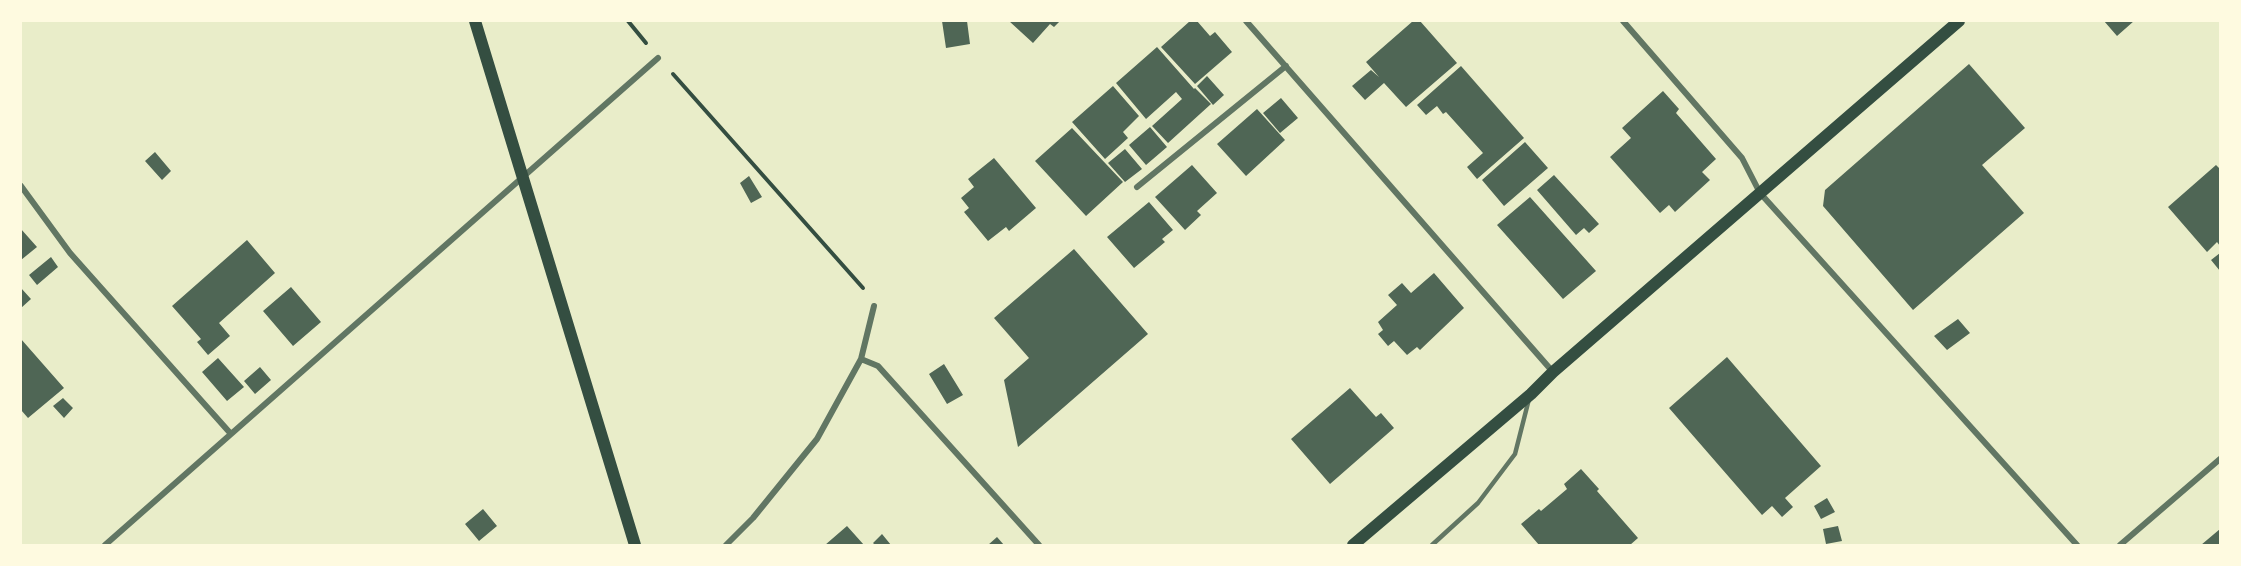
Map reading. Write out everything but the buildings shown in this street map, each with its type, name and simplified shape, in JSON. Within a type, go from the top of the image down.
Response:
[{"type":"main road","points":[[475,21],[635,545]]},
{"type":"main road","points":[[1353,545],[1531,394],[1553,372],[1959,21]]},
{"type":"street","points":[[1246,21],[1553,372]]},
{"type":"street","points":[[1623,21],[1742,158],[1760,194],[2077,545]]},
{"type":"street","points":[[105,545],[658,58]]},
{"type":"street","points":[[1137,187],[1286,66]]},
{"type":"street","points":[[21,186],[70,253],[231,434]]},
{"type":"street","points":[[726,545],[753,518],[817,439],[861,359],[874,306]]},
{"type":"street","points":[[861,359],[878,366],[1039,545]]},
{"type":"street","points":[[2120,545],[2220,459]]},
{"type":"lane","points":[[1432,545],[1478,503],[1515,454],[1531,394]]},
{"type":"path","points":[[658,58],[866,291],[874,306]]}]
